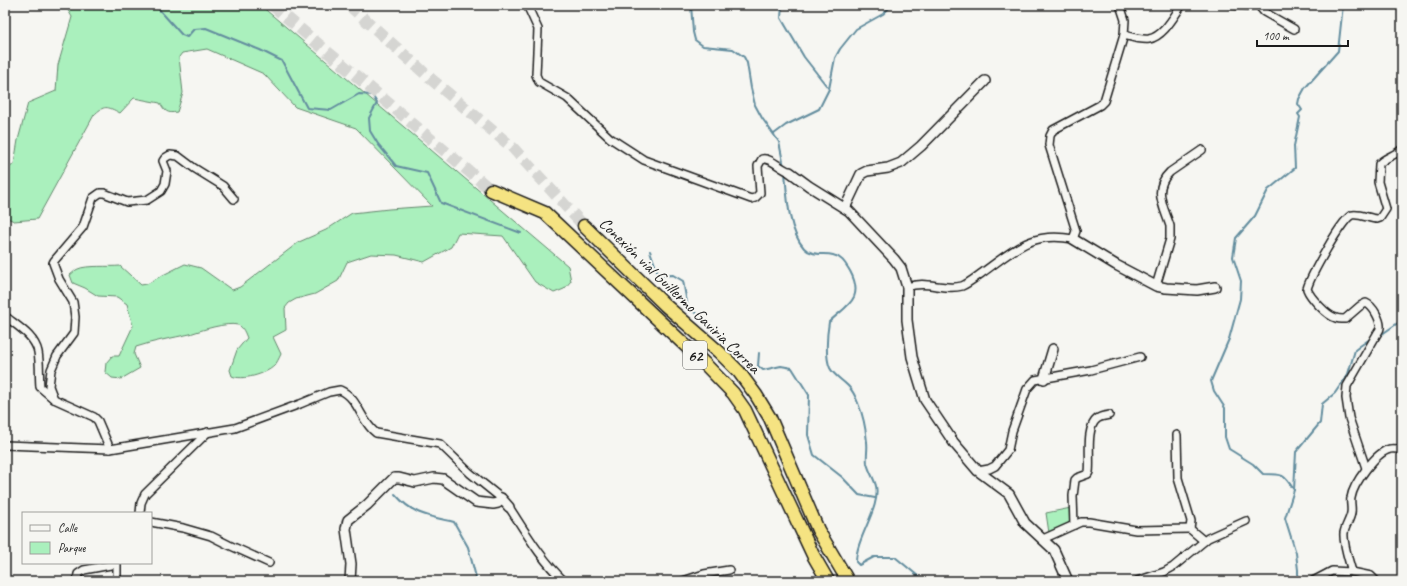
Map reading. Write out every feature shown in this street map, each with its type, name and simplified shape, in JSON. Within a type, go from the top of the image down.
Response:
[{"type":"highway","name":"Conexión vial Guillermo Gaviria Correa","points":[[491,190],[545,213],[704,363],[733,393],[745,410],[813,555],[828,581]]},
{"type":"highway","name":"Conexión vial Guillermo Gaviria Correa","points":[[584,226],[665,305],[719,352],[738,372],[756,395],[770,418],[818,530],[848,581]]},
{"type":"street","points":[[527,5],[538,29],[537,78],[542,84],[567,98],[614,141],[650,163],[751,199],[755,198],[760,193],[758,166],[760,161],[764,158],[768,159],[846,208],[855,216],[903,272],[907,287],[907,320],[912,357],[925,400],[954,443],[978,471],[1009,494],[1023,520],[1054,550],[1068,581]]},
{"type":"street","points":[[1074,240],[1076,231],[1049,145],[1050,136],[1053,130],[1100,105],[1104,101],[1124,35],[1125,20],[1120,5]]},
{"type":"street","points":[[1124,35],[1146,39],[1155,37],[1160,34],[1182,5]]},
{"type":"street","points":[[1232,5],[1258,5],[1264,12],[1294,29]]},
{"type":"street","points":[[846,208],[861,174],[888,168],[901,163],[921,146],[985,81]]},
{"type":"street","points":[[1366,468],[1349,418],[1346,398],[1347,386],[1377,334],[1380,328],[1380,323],[1374,308],[1366,303],[1360,306],[1345,319],[1336,318],[1327,314],[1311,297],[1307,289],[1329,245],[1349,216],[1356,214],[1377,219],[1380,218],[1386,209],[1378,182],[1378,164],[1402,149]]},
{"type":"street","points":[[1156,286],[1170,239],[1170,226],[1160,196],[1160,188],[1166,176],[1170,172],[1202,150]]},
{"type":"street","points":[[54,399],[49,386],[52,370],[56,356],[74,333],[75,317],[73,302],[59,279],[53,264],[83,227],[93,198],[104,192],[127,202],[147,200],[161,190],[165,184],[167,171],[163,161],[170,155],[178,156],[223,186],[234,199]]},
{"type":"street","points":[[907,287],[918,284],[953,288],[962,286],[1018,248],[1034,240],[1055,236],[1074,240],[1116,265],[1156,286],[1197,290],[1215,287]]},
{"type":"street","points":[[5,316],[31,338],[35,344],[38,352],[40,386],[54,399],[94,417],[98,421],[110,449]]},
{"type":"street","points":[[1044,379],[1053,350]]},
{"type":"street","points":[[978,471],[989,470],[995,466],[1008,450],[1012,431],[1027,389],[1035,380],[1090,370],[1140,357]]},
{"type":"street","points":[[5,445],[110,449],[235,428],[329,392],[340,390],[351,397],[370,427],[376,432],[440,444],[509,507],[541,555],[553,571],[564,581]]},
{"type":"street","points":[[1074,525],[1073,496],[1075,480],[1088,474],[1089,472],[1091,432],[1096,421],[1098,418],[1109,415]]},
{"type":"street","points":[[140,512],[141,503],[146,494],[208,432]]},
{"type":"street","points":[[1177,435],[1178,478],[1191,521],[1190,528]]},
{"type":"street","points":[[1352,572],[1345,545],[1344,532],[1351,514],[1351,496],[1366,468],[1384,451],[1395,448],[1402,450]]},
{"type":"street","points":[[350,581],[351,564],[346,528],[348,520],[367,505],[392,478],[415,482],[438,478],[443,479],[474,501],[493,504],[498,503],[500,498]]},
{"type":"street","points":[[1137,581],[1164,572],[1173,567],[1204,541],[1228,528],[1246,521]]},
{"type":"street","points":[[152,522],[184,528],[211,536],[269,563]]},
{"type":"street","points":[[1043,539],[1081,522],[1089,522],[1136,530],[1190,528],[1204,541]]},
{"type":"street","points":[[77,581],[78,574],[84,570],[117,564],[117,581]]},
{"type":"street","points":[[683,581],[704,574],[729,570]]},
{"type":"street","points":[[1313,581],[1332,571],[1352,572],[1371,576],[1376,581]]},
{"type":"green space","points":[[65,5],[260,5],[568,266],[571,281],[564,289],[554,293],[535,282],[503,236],[458,233],[451,247],[424,262],[396,255],[371,254],[347,262],[338,281],[315,294],[296,299],[289,303],[285,308],[286,330],[273,337],[281,354],[275,365],[265,372],[242,378],[232,376],[230,370],[237,350],[247,338],[244,330],[240,326],[233,324],[214,327],[136,347],[134,354],[140,368],[121,379],[112,378],[105,372],[106,363],[112,356],[119,356],[133,326],[127,304],[117,297],[98,296],[73,283],[70,275],[77,269],[87,267],[120,266],[141,285],[147,284],[185,264],[201,268],[232,290],[240,287],[299,242],[326,230],[352,213],[432,206],[356,128],[295,107],[264,74],[207,49],[182,53],[179,57],[183,93],[177,112],[171,113],[167,111],[160,103],[134,98],[120,113],[109,108],[100,109],[94,115],[37,219],[14,221],[5,217],[5,171],[14,164],[18,140],[28,103],[56,91],[58,65],[72,17]]},
{"type":"green space","points":[[1071,508],[1072,523],[1049,533],[1046,513]]},
{"type":"waterway","points":[[155,5],[182,35],[187,37],[194,29],[206,28],[260,50],[282,61],[307,108],[331,110],[359,94],[372,95],[377,103],[369,118],[370,131],[378,144],[396,166],[427,173],[441,203],[521,233]]},
{"type":"waterway","points":[[691,5],[695,40],[703,46],[733,49],[744,57],[747,63],[755,105],[762,118],[779,142],[784,167]]},
{"type":"waterway","points":[[782,5],[781,18],[804,57],[829,89]]},
{"type":"waterway","points":[[774,134],[786,125],[819,109],[829,89],[835,58],[840,49],[856,29],[883,14],[892,5]]},
{"type":"waterway","points":[[1298,581],[1296,553],[1285,518],[1294,490],[1288,481],[1282,476],[1275,474],[1263,474],[1253,464],[1229,449],[1225,437],[1225,408],[1214,391],[1211,381],[1229,339],[1240,299],[1241,281],[1233,257],[1236,238],[1255,216],[1268,190],[1295,168],[1294,146],[1300,117],[1298,114],[1302,110],[1298,104],[1299,99],[1305,88],[1338,51],[1343,5]]},
{"type":"waterway","points":[[785,172],[791,222],[799,241],[807,251],[817,254],[833,255],[841,259],[850,271],[856,288],[852,301],[829,322],[827,345],[827,358],[830,368],[834,374],[847,385],[860,408],[867,437],[867,463],[876,486],[877,495],[875,504],[857,552],[856,562],[859,565],[874,557],[895,557],[924,581]]},
{"type":"waterway","points":[[650,251],[659,276],[673,275],[683,281],[688,308],[703,318]]},
{"type":"waterway","points":[[1402,290],[1400,293],[1402,300]]},
{"type":"waterway","points":[[1378,337],[1402,320]]},
{"type":"waterway","points":[[1294,490],[1296,452],[1320,423],[1322,404],[1335,393],[1348,374],[1355,350],[1370,339]]},
{"type":"waterway","points":[[759,353],[758,366],[763,370],[781,366],[792,368],[809,395],[808,435],[814,455],[842,477],[859,495],[875,498]]},
{"type":"waterway","points":[[395,494],[415,511],[454,522],[468,547],[477,581]]},
{"type":"tunnel","points":[[272,5],[491,190]]},
{"type":"tunnel","points":[[349,5],[431,79],[513,148],[584,226]]}]
